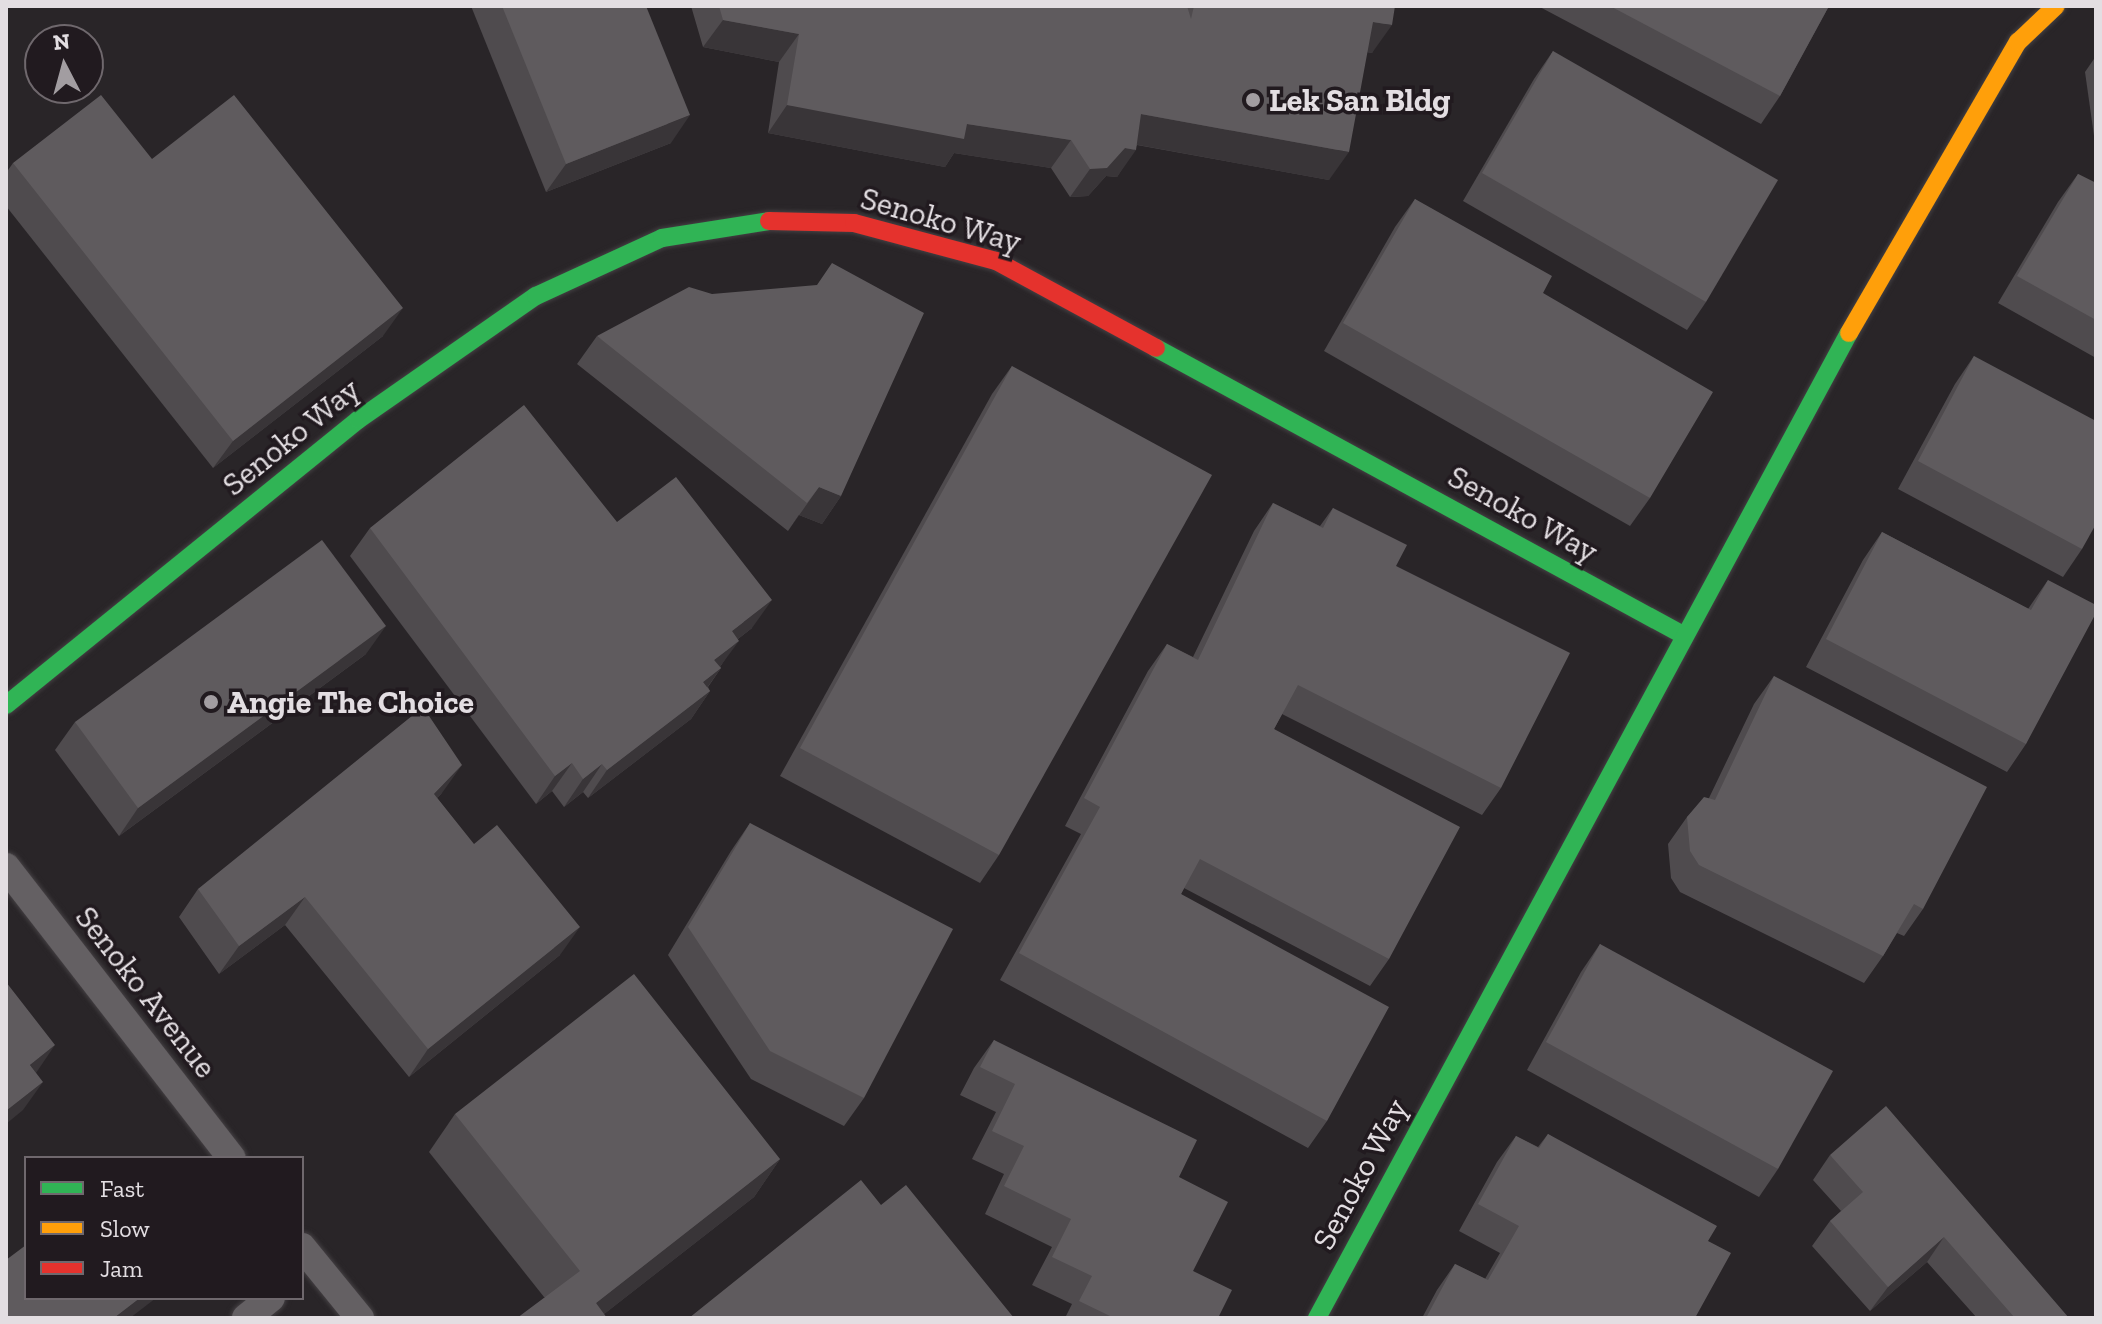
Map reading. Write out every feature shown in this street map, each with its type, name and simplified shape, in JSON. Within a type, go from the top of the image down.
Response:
[{"type":"street","name":"Senoko Way","points":[[1317,1318],[1683,635],[1963,129],[2018,42],[2056,6]]},
{"type":"street","name":"Senoko Way","points":[[6,705],[358,420],[536,296],[662,238],[751,220],[854,223],[1007,266],[1683,635]]},
{"type":"street","name":"Senoko Avenue","points":[[6,867],[230,1156]]},
{"type":"street","points":[[306,1261],[360,1318]]},
{"type":"street","points":[[246,1318],[268,1300]]},
{"type":"building","points":[[502,6],[646,6],[690,115],[566,164]]},
{"type":"building","points":[[719,6],[1187,6],[1191,19],[1194,6],[1395,6],[1392,25],[1373,22],[1349,152],[1141,114],[1136,150],[1125,148],[1107,168],[1090,169],[1071,140],[967,124],[964,139],[787,105],[799,34],[723,20]]},
{"type":"building","points":[[1610,6],[1829,6],[1780,96]]},
{"type":"building","points":[[1553,51],[1778,180],[1706,302],[1482,173]]},
{"type":"building","points":[[234,95],[403,308],[233,441],[13,163],[89,104],[104,104],[104,99],[152,159]]},
{"type":"building","points":[[2078,174],[2096,183],[2096,320],[2017,276]]},
{"type":"building","points":[[1415,199],[1552,276],[1543,293],[1713,392],[1650,498],[1343,323]]},
{"type":"building","points":[[832,263],[924,313],[841,496],[819,487],[807,503],[597,336],[689,287],[712,294],[817,285]]},
{"type":"building","points":[[1974,356],[2096,421],[2096,524],[2082,549],[1918,461]]},
{"type":"building","points":[[1012,366],[1212,475],[999,855],[800,748]]},
{"type":"building","points":[[524,405],[617,522],[676,477],[772,600],[732,631],[739,641],[714,660],[721,668],[703,682],[710,691],[607,770],[602,764],[583,779],[572,763],[555,776],[370,528]]},
{"type":"building","points":[[1273,503],[1323,528],[1333,508],[1407,545],[1396,566],[1570,653],[1501,788],[1298,685],[1274,729],[1460,827],[1389,959],[1200,859],[1181,894],[1389,1007],[1327,1121],[1019,953],[1100,807],[1084,798],[1167,644],[1198,660]]},
{"type":"building","points":[[1882,532],[2031,610],[2048,580],[2096,605],[2096,613],[2026,744],[1826,639]]},
{"type":"building","name":"Angie The Choice","points":[[322,540],[386,626],[138,808],[75,722]]},
{"type":"building","points":[[1774,676],[1987,787],[1923,909],[1914,904],[1883,956],[1699,865],[1690,851],[1687,817],[1704,797],[1715,800]]},
{"type":"building","points":[[423,707],[462,765],[434,794],[474,844],[497,825],[580,927],[428,1049],[305,897],[239,946],[198,889]]},
{"type":"building","points":[[750,823],[953,929],[864,1098],[770,1051],[688,927]]},
{"type":"building","points":[[1600,944],[1833,1071],[1778,1169],[1546,1042]]},
{"type":"building","points":[[634,974],[780,1159],[596,1303],[607,1318],[517,1318],[580,1271],[455,1114]]},
{"type":"building","points":[[6,982],[55,1045],[30,1065],[43,1082],[6,1111]]},
{"type":"building","points":[[994,1040],[1197,1140],[1179,1177],[1228,1202],[1193,1271],[1232,1290],[1218,1318],[1109,1318],[1079,1301],[1092,1276],[1052,1257],[1071,1219],[1004,1186],[1024,1146],[992,1131],[1015,1084],[980,1067]]},
{"type":"building","points":[[1886,1106],[2069,1318],[2015,1318],[1944,1237],[1888,1287],[1830,1221],[1863,1192],[1830,1155]]},
{"type":"building","points":[[1548,1134],[1717,1226],[1708,1241],[1731,1253],[1695,1318],[1426,1318],[1455,1264],[1488,1280],[1519,1226],[1478,1204],[1516,1136],[1539,1148]]},
{"type":"building","points":[[861,1180],[881,1205],[906,1185],[1014,1318],[689,1318]]},
{"type":"building","points":[[24,1246],[24,1300],[137,1300],[114,1318],[6,1318],[6,1260]]},
{"type":"traffic: fast","points":[[6,705],[358,420],[536,296],[662,238],[769,221]]},
{"type":"traffic: fast","points":[[1317,1318],[1849,333]]},
{"type":"traffic: fast","points":[[1156,348],[1683,635]]},
{"type":"traffic: slow","points":[[1849,333],[2018,42],[2056,6]]},
{"type":"traffic: jam","points":[[769,221],[854,223],[996,261],[1156,348]]},
{"type":"place","name":"Lek San Bldg","points":[[1253,100]]},
{"type":"place","name":"Angie The Choice","points":[[211,702]]}]
